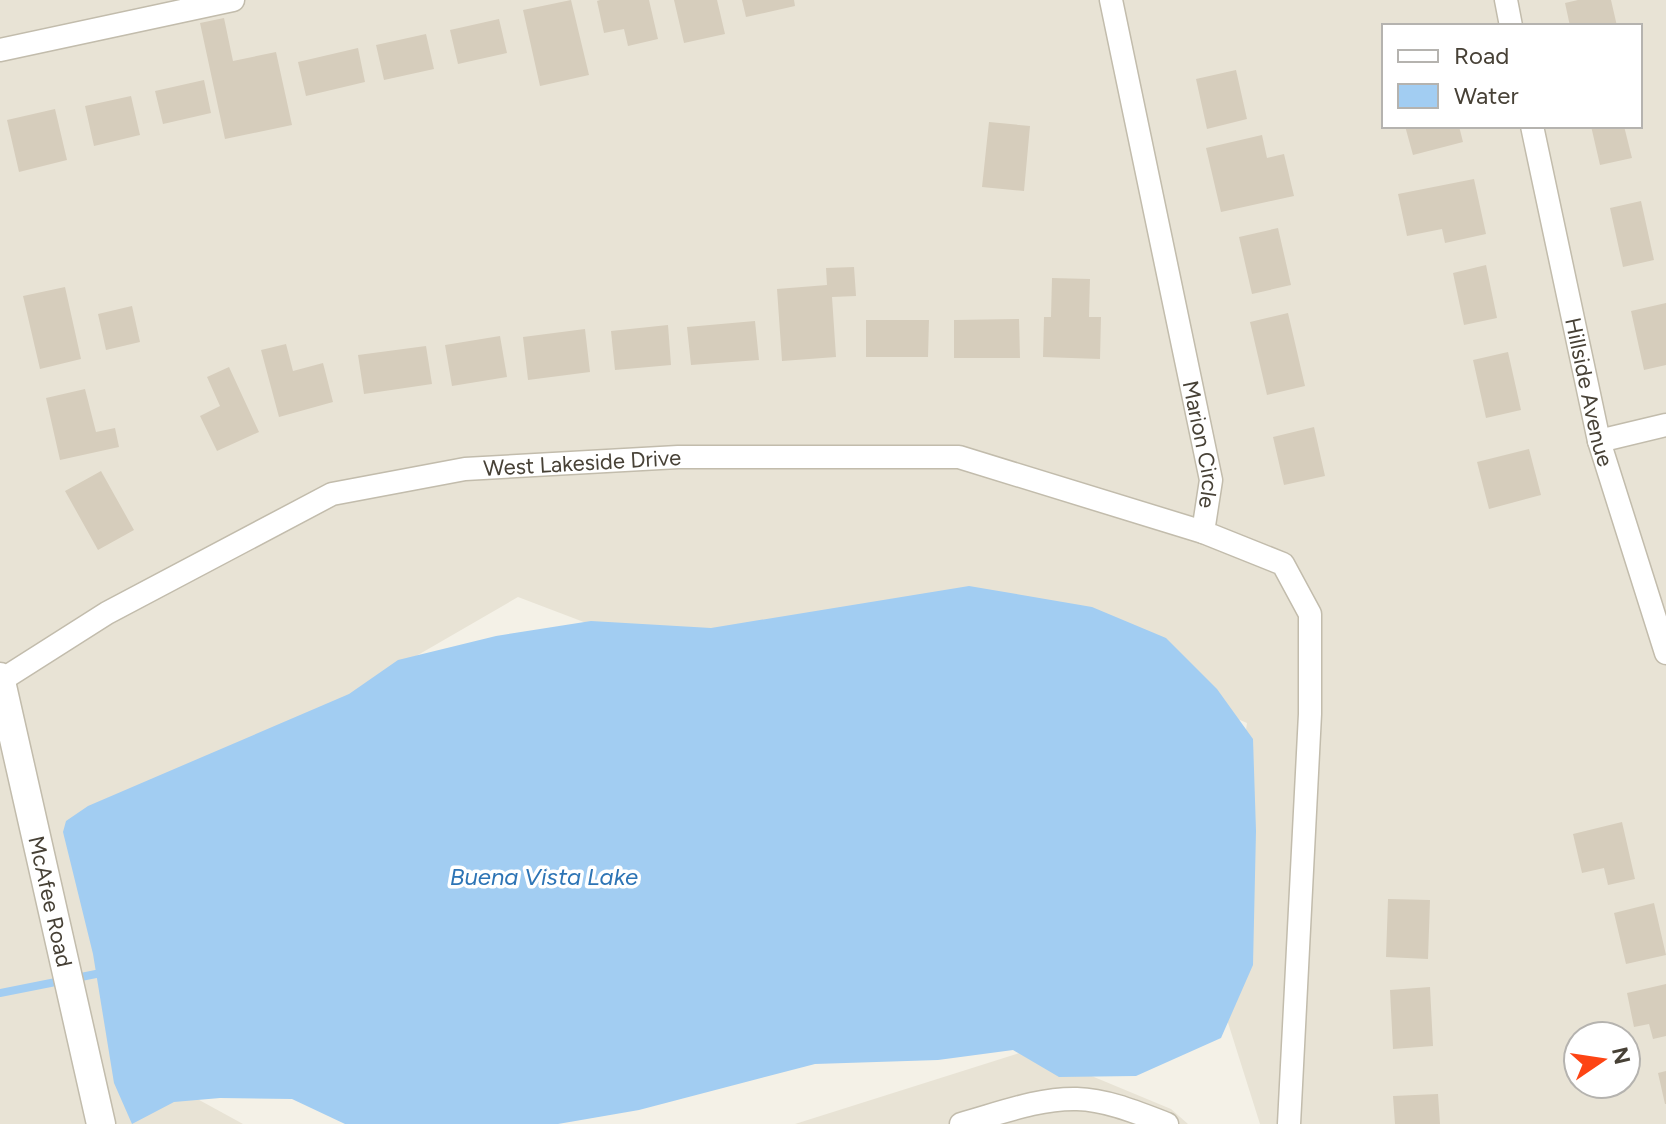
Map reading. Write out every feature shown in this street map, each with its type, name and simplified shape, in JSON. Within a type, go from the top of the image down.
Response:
[{"type":"street","points":[[0,50],[233,0]]},
{"type":"street","name":"Marion Circle","points":[[1111,0],[1211,480],[1203,532],[1283,564],[1310,614],[1310,714],[1289,1124]]},
{"type":"street","points":[[1506,0],[1511,24]]},
{"type":"street","name":"Hillside Avenue","points":[[1532,128],[1599,441],[1666,653]]},
{"type":"street","points":[[1599,441],[1666,425]]},
{"type":"street","name":"West Lakeside Drive","points":[[0,680],[107,613],[332,494],[465,469],[678,457],[959,457],[1203,532]]},
{"type":"street","name":"McAfee Road","points":[[0,680],[101,1124]]},
{"type":"street","points":[[961,1124],[1044,1102],[1076,1099],[1115,1105],[1167,1124]]},
{"type":"shaded area","points":[[0,0],[1666,0],[1666,1124],[1260,1124],[1212,972],[1247,723],[962,604],[639,643],[518,597],[193,785],[170,1084],[243,1124],[0,1124]]},
{"type":"shaded area","points":[[1029,1050],[1171,1109],[1188,1124],[795,1124]]},
{"type":"water","name":"Buena Vista Lake","points":[[969,586],[1092,607],[1166,638],[1217,689],[1253,739],[1256,831],[1253,965],[1221,1038],[1136,1076],[1059,1077],[1013,1050],[938,1060],[815,1064],[639,1110],[558,1124],[345,1124],[292,1099],[220,1098],[174,1102],[132,1124],[114,1083],[93,954],[63,832],[66,821],[88,806],[349,694],[398,660],[496,636],[591,621],[711,628]]},
{"type":"building","points":[[571,0],[589,75],[540,86],[523,10]]},
{"type":"building","points":[[649,0],[658,39],[628,46],[624,29],[604,33],[597,1]]},
{"type":"building","points":[[674,0],[717,0],[725,34],[684,43]]},
{"type":"building","points":[[742,0],[794,0],[795,6],[746,17]]},
{"type":"building","points":[[1611,0],[1617,24],[1570,24],[1565,3]]},
{"type":"building","points":[[224,18],[233,61],[276,52],[292,125],[225,139],[200,23]]},
{"type":"building","points":[[499,19],[507,53],[458,64],[450,30]]},
{"type":"building","points":[[426,34],[434,69],[384,80],[376,45]]},
{"type":"building","points":[[358,48],[365,82],[306,96],[298,62]]},
{"type":"building","points":[[1236,70],[1247,119],[1207,129],[1196,79]]},
{"type":"building","points":[[204,80],[211,113],[163,124],[155,91]]},
{"type":"building","points":[[131,96],[140,135],[94,146],[85,106]]},
{"type":"building","points":[[55,109],[67,160],[19,172],[7,120]]},
{"type":"building","points":[[989,122],[1030,126],[1024,191],[982,187]]},
{"type":"building","points":[[1406,128],[1460,128],[1463,142],[1413,155]]},
{"type":"building","points":[[1591,128],[1624,128],[1632,158],[1600,165]]},
{"type":"building","points":[[1262,135],[1267,158],[1284,154],[1294,196],[1221,212],[1206,148]]},
{"type":"building","points":[[1474,179],[1486,234],[1445,243],[1442,229],[1407,236],[1398,194]]},
{"type":"building","points":[[1641,201],[1654,260],[1623,267],[1610,208]]},
{"type":"building","points":[[1278,228],[1291,285],[1252,294],[1239,237]]},
{"type":"building","points":[[1486,265],[1497,318],[1464,325],[1453,273]]},
{"type":"building","points":[[854,267],[856,296],[832,297],[836,357],[782,361],[777,289],[827,285],[826,268]]},
{"type":"building","points":[[1052,278],[1090,279],[1089,317],[1101,317],[1100,359],[1043,357],[1044,317],[1051,317]]},
{"type":"building","points":[[65,287],[81,359],[40,369],[23,296]]},
{"type":"building","points":[[1666,303],[1666,365],[1644,370],[1631,311]]},
{"type":"building","points":[[132,306],[140,342],[106,350],[98,314]]},
{"type":"building","points":[[1288,313],[1305,386],[1267,395],[1250,322]]},
{"type":"building","points":[[1019,319],[1020,358],[954,358],[954,320]]},
{"type":"building","points":[[866,320],[929,320],[928,357],[866,357]]},
{"type":"building","points":[[755,321],[759,360],[691,365],[687,327]]},
{"type":"building","points":[[668,325],[671,365],[615,370],[611,331]]},
{"type":"building","points":[[585,329],[590,372],[528,380],[523,337]]},
{"type":"building","points":[[500,336],[507,377],[452,386],[445,345]]},
{"type":"building","points":[[286,344],[293,371],[323,363],[333,402],[279,417],[261,350]]},
{"type":"building","points":[[426,346],[432,384],[364,394],[358,355]]},
{"type":"building","points":[[1508,352],[1521,410],[1486,418],[1473,360]]},
{"type":"building","points":[[229,367],[259,432],[217,451],[200,416],[220,406],[207,377]]},
{"type":"building","points":[[85,389],[96,432],[115,428],[119,447],[60,460],[46,398]]},
{"type":"building","points":[[1314,427],[1325,476],[1284,485],[1273,437]]},
{"type":"building","points":[[1529,449],[1541,495],[1489,509],[1477,462]]},
{"type":"building","points":[[101,471],[134,530],[98,550],[65,491]]},
{"type":"building","points":[[1622,822],[1635,879],[1608,885],[1604,868],[1582,873],[1573,834]]},
{"type":"building","points":[[1388,899],[1430,900],[1428,959],[1386,957]]},
{"type":"building","points":[[1654,903],[1666,955],[1626,964],[1614,913]]},
{"type":"building","points":[[1666,984],[1666,1036],[1653,1039],[1649,1024],[1642,1025],[1642,1020],[1633,1020],[1627,993]]},
{"type":"building","points":[[1430,987],[1433,1046],[1393,1049],[1390,990]]},
{"type":"building","points":[[1666,1071],[1666,1104],[1665,1104],[1658,1073]]},
{"type":"building","points":[[1438,1094],[1440,1124],[1395,1124],[1393,1096]]},
{"type":"waterway","points":[[0,993],[96,974]]}]
